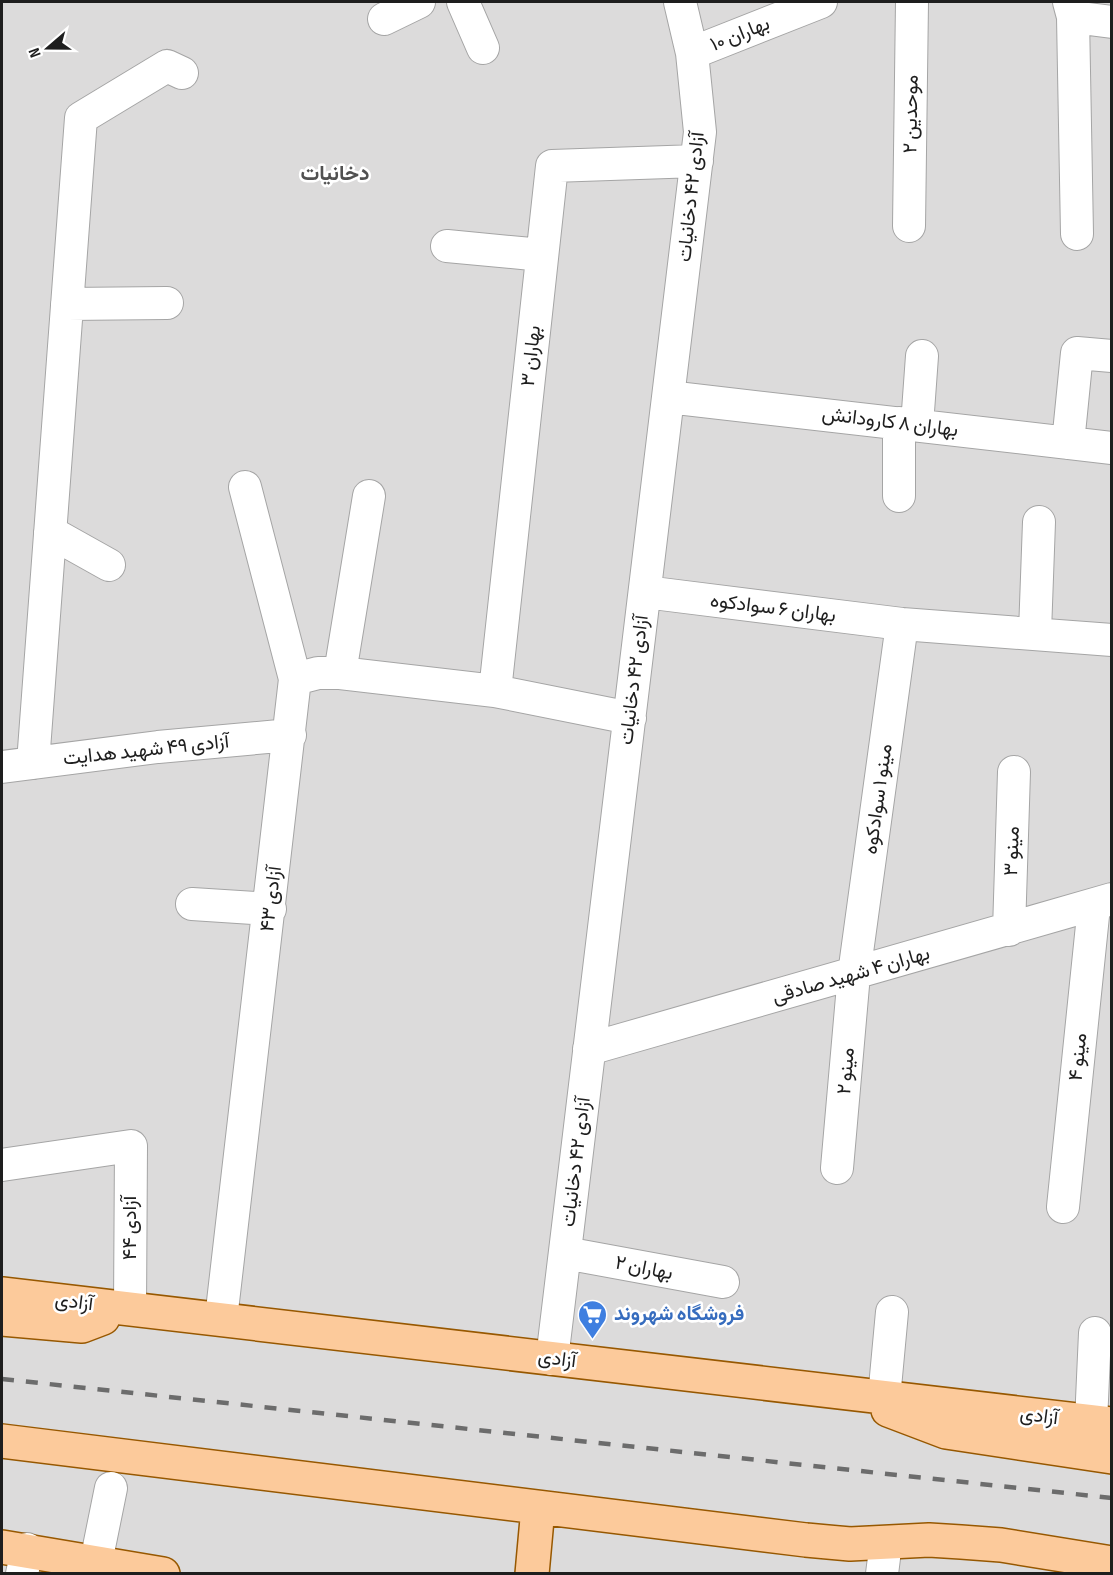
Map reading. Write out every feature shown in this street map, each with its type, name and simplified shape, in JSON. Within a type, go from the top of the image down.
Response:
[{"type":"main road","name":"آزادی","points":[[2,1294],[1101,1423]]},
{"type":"main road","points":[[2,1319],[82,1326],[130,1309]]},
{"type":"main road","points":[[845,1393],[946,1432],[1112,1457]]},
{"type":"main road","points":[[2,1442],[850,1544],[884,1558],[928,1540],[1001,1545],[1112,1563]]},
{"type":"main road","points":[[532,1574],[538,1508]]},
{"type":"main road","points":[[17,1556],[96,1562],[163,1574]]},
{"type":"street","points":[[384,19],[419,2]]},
{"type":"street","points":[[463,2],[483,48]]},
{"type":"street","name":"آزادی ۴۲ دخانیات","points":[[552,1359],[700,132],[692,53],[680,2]]},
{"type":"street","name":"بهاران ۱۰","points":[[692,53],[821,2]]},
{"type":"street","name":"موحدین ۲","points":[[909,225],[912,2]]},
{"type":"street","points":[[1077,234],[1071,9],[1112,22]]},
{"type":"street","points":[[33,763],[81,118],[167,66],[182,74]]},
{"type":"street","name":"بهاران ۳","points":[[495,691],[552,166],[697,161]]},
{"type":"street","points":[[447,246],[542,255]]},
{"type":"street","points":[[67,304],[167,303]]},
{"type":"street","points":[[1068,443],[1077,353],[1112,356]]},
{"type":"street","points":[[899,496],[908,424],[922,356]]},
{"type":"street","name":"بهاران ۸ کارودانش","points":[[668,397],[1112,448]]},
{"type":"street","name":"آزادی ۴۳","points":[[221,1319],[295,679],[245,487]]},
{"type":"street","points":[[340,673],[369,496]]},
{"type":"street","points":[[1035,632],[1039,522]]},
{"type":"street","points":[[50,532],[110,565]]},
{"type":"street","name":"بهاران ۶ سوادکوه","points":[[645,592],[902,624],[1035,632],[1112,640]]},
{"type":"street","name":"مینو ۱ سوادکوه","points":[[854,974],[902,624]]},
{"type":"street","points":[[295,679],[318,673],[340,673],[495,691],[630,718]]},
{"type":"street","name":"آزادی ۴۹ شهید هدایت","points":[[2,767],[290,735]]},
{"type":"street","name":"مینو ۳","points":[[1009,930],[1014,772]]},
{"type":"street","points":[[1103,903],[1112,933]]},
{"type":"street","name":"بهاران ۴ شهید صادقی","points":[[589,1049],[1103,903]]},
{"type":"street","name":"مینو ۴","points":[[1063,1207],[1103,903]]},
{"type":"street","points":[[192,904],[270,909]]},
{"type":"street","name":"مینو ۲","points":[[837,1168],[854,974]]},
{"type":"street","name":"آزادی ۴۴","points":[[2,1165],[131,1146],[130,1309]]},
{"type":"street","name":"بهاران ۲","points":[[565,1253],[723,1282]]},
{"type":"street","points":[[884,1398],[892,1312]]},
{"type":"street","points":[[1095,1333],[1101,1423]]},
{"type":"street","points":[[96,1562],[111,1488]]},
{"type":"shaded area","points":[[2,2],[1111,2],[1111,1573],[2,1573]]},
{"type":"railway","points":[[2,1379],[1112,1498]]},
{"type":"place","name":"فروشگاه شهروند","points":[[593,1340]]},
{"type":"district","name":"دخانیات","points":[[335,173]]}]
